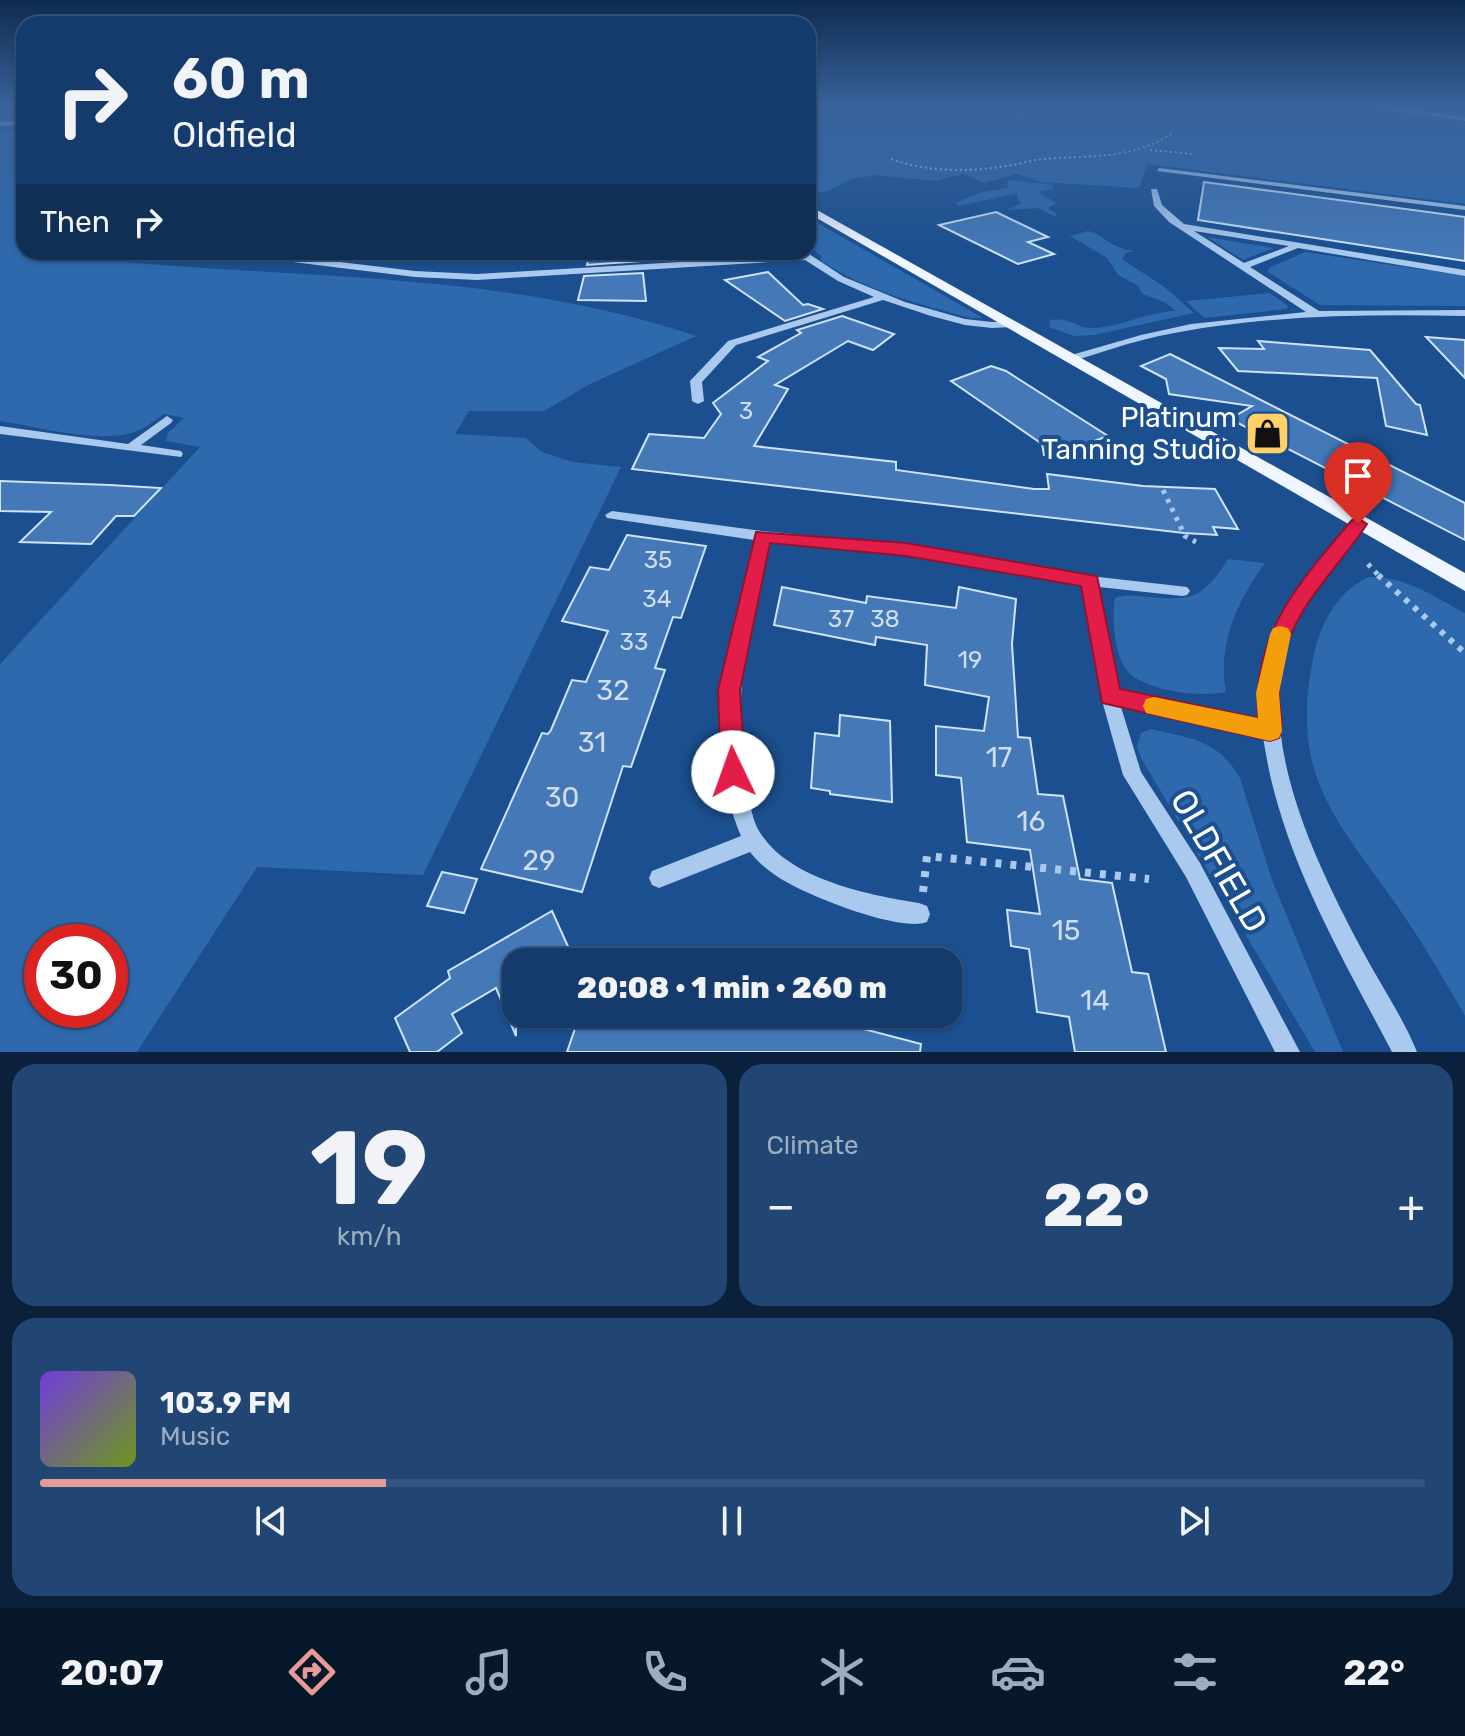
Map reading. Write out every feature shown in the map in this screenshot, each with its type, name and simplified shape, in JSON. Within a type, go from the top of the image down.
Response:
[{"type":"main road","points":[[816,213],[1465,583]]},
{"type":"street","points":[[1159,170],[1465,208]]},
{"type":"street","points":[[1154,191],[1162,212],[1180,226],[1318,315]]},
{"type":"street","points":[[1180,226],[1465,273]]},
{"type":"street","points":[[1243,266],[1296,246]]},
{"type":"street","points":[[301,260],[415,274],[477,277],[718,260]]},
{"type":"street","points":[[812,260],[839,278],[883,297],[978,323],[1012,324]]},
{"type":"street","points":[[698,401],[696,381],[732,343],[883,297]]},
{"type":"street","points":[[1072,358],[1174,331],[1318,315],[1465,313]]},
{"type":"street","points":[[130,448],[167,420]]},
{"type":"street","points":[[0,430],[177,454]]},
{"type":"street","points":[[612,515],[762,536],[906,550],[1090,581],[1182,591]]},
{"type":"street","points":[[1358,524],[1307,587],[1281,630],[1267,693],[1270,731],[1278,773],[1298,837],[1405,1052]]},
{"type":"street","points":[[762,536],[729,690],[733,772],[753,841],[771,859],[798,876],[841,895],[919,914]]},
{"type":"street","name":"OLDFIELD","points":[[1090,581],[1110,697],[1132,775],[1193,870],[1288,1052]]},
{"type":"street","points":[[1110,697],[1270,731]]},
{"type":"street","points":[[659,878],[753,841]]},
{"type":"path","points":[[891,159],[922,169],[956,171],[1102,154]]},
{"type":"path","points":[[1163,490],[1185,536],[1196,542]]},
{"type":"path","points":[[1368,564],[1394,592],[1465,653]]},
{"type":"path","points":[[919,914],[927,856],[1149,879]]},
{"type":"shaded area","points":[[0,154],[16,154],[16,260],[105,260],[474,288],[549,299],[623,315],[696,336],[590,384],[544,411],[469,411],[455,434],[526,438],[542,452],[573,462],[621,467],[423,875],[257,867],[137,1052],[0,1052],[0,664],[200,447],[166,441],[168,433],[184,418],[164,414],[140,430],[117,436],[66,433],[0,421]]},
{"type":"shaded area","points":[[816,154],[1465,154],[1465,204],[1147,164],[1140,186],[1136,188],[1041,182],[1017,174],[984,183],[964,174],[934,181],[875,175],[851,179],[828,191],[816,193]]},
{"type":"shaded area","points":[[1011,180],[1053,185],[1053,189],[1038,192],[1056,203],[1048,208],[1057,214],[1056,217],[1037,208],[1007,210],[1021,203],[1018,193],[959,206],[955,203],[982,192],[1008,188],[1007,183]]},
{"type":"shaded area","points":[[816,222],[983,318],[971,318],[912,302],[874,288],[838,271],[820,260],[822,257],[816,251]]},
{"type":"shaded area","points":[[1088,231],[1118,247],[1134,251],[1126,253],[1122,259],[1163,286],[1194,313],[1094,335],[1074,336],[1049,327],[1050,320],[1069,321],[1087,328],[1102,327],[1176,311],[1164,302],[1143,294],[1137,285],[1118,275],[1107,258],[1070,236]]},
{"type":"shaded area","points":[[1207,237],[1274,248],[1243,260]]},
{"type":"shaded area","points":[[1305,252],[1465,276],[1465,306],[1320,305],[1268,272],[1269,268]]},
{"type":"shaded area","points":[[1270,293],[1288,306],[1287,309],[1204,318],[1186,301]]},
{"type":"shaded area","points":[[1228,559],[1265,563],[1246,592],[1232,623],[1224,657],[1226,692],[1203,694],[1175,691],[1148,684],[1128,672],[1120,657],[1115,636],[1115,598],[1175,598],[1195,594],[1211,582]]},
{"type":"shaded area","points":[[1369,577],[1407,583],[1465,613],[1465,1016],[1416,934],[1337,820],[1313,766],[1307,700],[1316,647],[1325,622],[1339,600]]},
{"type":"shaded area","points":[[1151,729],[1213,748],[1240,778],[1272,880],[1343,1052],[1315,1052],[1141,758],[1137,747],[1141,733]]},
{"type":"building","points":[[1204,182],[1465,217],[1465,261],[1198,220]]},
{"type":"building","points":[[996,212],[1048,237],[1028,242],[1054,254],[1018,264],[939,225]]},
{"type":"building","points":[[588,260],[641,261],[587,265]]},
{"type":"building","points":[[768,272],[803,305],[823,309],[785,321],[725,280]]},
{"type":"building","points":[[643,273],[646,301],[578,300],[584,276]]},
{"type":"building","points":[[842,316],[894,334],[873,350],[848,341],[775,385],[788,389],[754,446],[896,462],[896,470],[1034,489],[1049,489],[1047,474],[1143,486],[1215,489],[1238,529],[1213,527],[1217,535],[1184,533],[632,469],[649,434],[704,438],[721,414],[713,403],[768,361],[758,357],[801,333],[797,330]]},
{"type":"building","points":[[1426,337],[1465,340],[1465,378]]},
{"type":"building","points":[[1258,341],[1370,350],[1420,405],[1427,435],[1386,426],[1377,378],[1238,371],[1219,348],[1264,349]]},
{"type":"building","points":[[1170,354],[1465,503],[1465,540],[1230,419],[1252,406],[1169,394],[1166,379],[1141,366]]},
{"type":"building","points":[[991,366],[1006,371],[1108,436],[1056,455],[1044,455],[1042,444],[951,381]]},
{"type":"building","points":[[0,481],[161,488],[134,516],[116,516],[91,544],[20,542],[51,512],[0,511]]},
{"type":"building","points":[[627,535],[706,546],[681,618],[673,617],[655,668],[665,670],[631,767],[623,766],[582,892],[481,869],[542,733],[548,734],[551,730],[572,680],[586,682],[608,631],[562,621],[590,567],[609,570]]},
{"type":"building","points":[[782,587],[866,603],[867,596],[956,608],[959,587],[1016,599],[1012,644],[1018,737],[1030,738],[1038,794],[1063,796],[1080,879],[1112,883],[1132,972],[1148,974],[1166,1052],[1075,1052],[1069,1017],[1037,1012],[1029,949],[1011,946],[1007,910],[1040,914],[1030,850],[967,842],[961,778],[936,775],[936,726],[984,731],[989,697],[925,685],[927,645],[876,637],[875,645],[774,625]]},
{"type":"building","points":[[840,715],[890,721],[892,802],[830,794],[830,791],[811,788],[815,733],[839,736]]},
{"type":"building","points":[[442,872],[477,879],[464,913],[427,906]]},
{"type":"building","points":[[552,911],[569,948],[502,948],[502,1002],[496,988],[452,1014],[462,1033],[437,1052],[410,1052],[395,1018],[450,978],[448,971]]},
{"type":"building","points":[[575,1028],[860,1028],[921,1044],[920,1052],[567,1052]]},
{"type":"slow traffic","points":[[1154,706],[1270,731],[1267,693],[1280,634]]},
{"type":"place","name":"Platinum Tanning Studio","points":[[1268,433]]},
{"type":"route","points":[[733,772],[729,690],[762,536],[906,550],[1090,581],[1110,697],[1270,731],[1267,693],[1281,630],[1307,587],[1358,524]]}]
